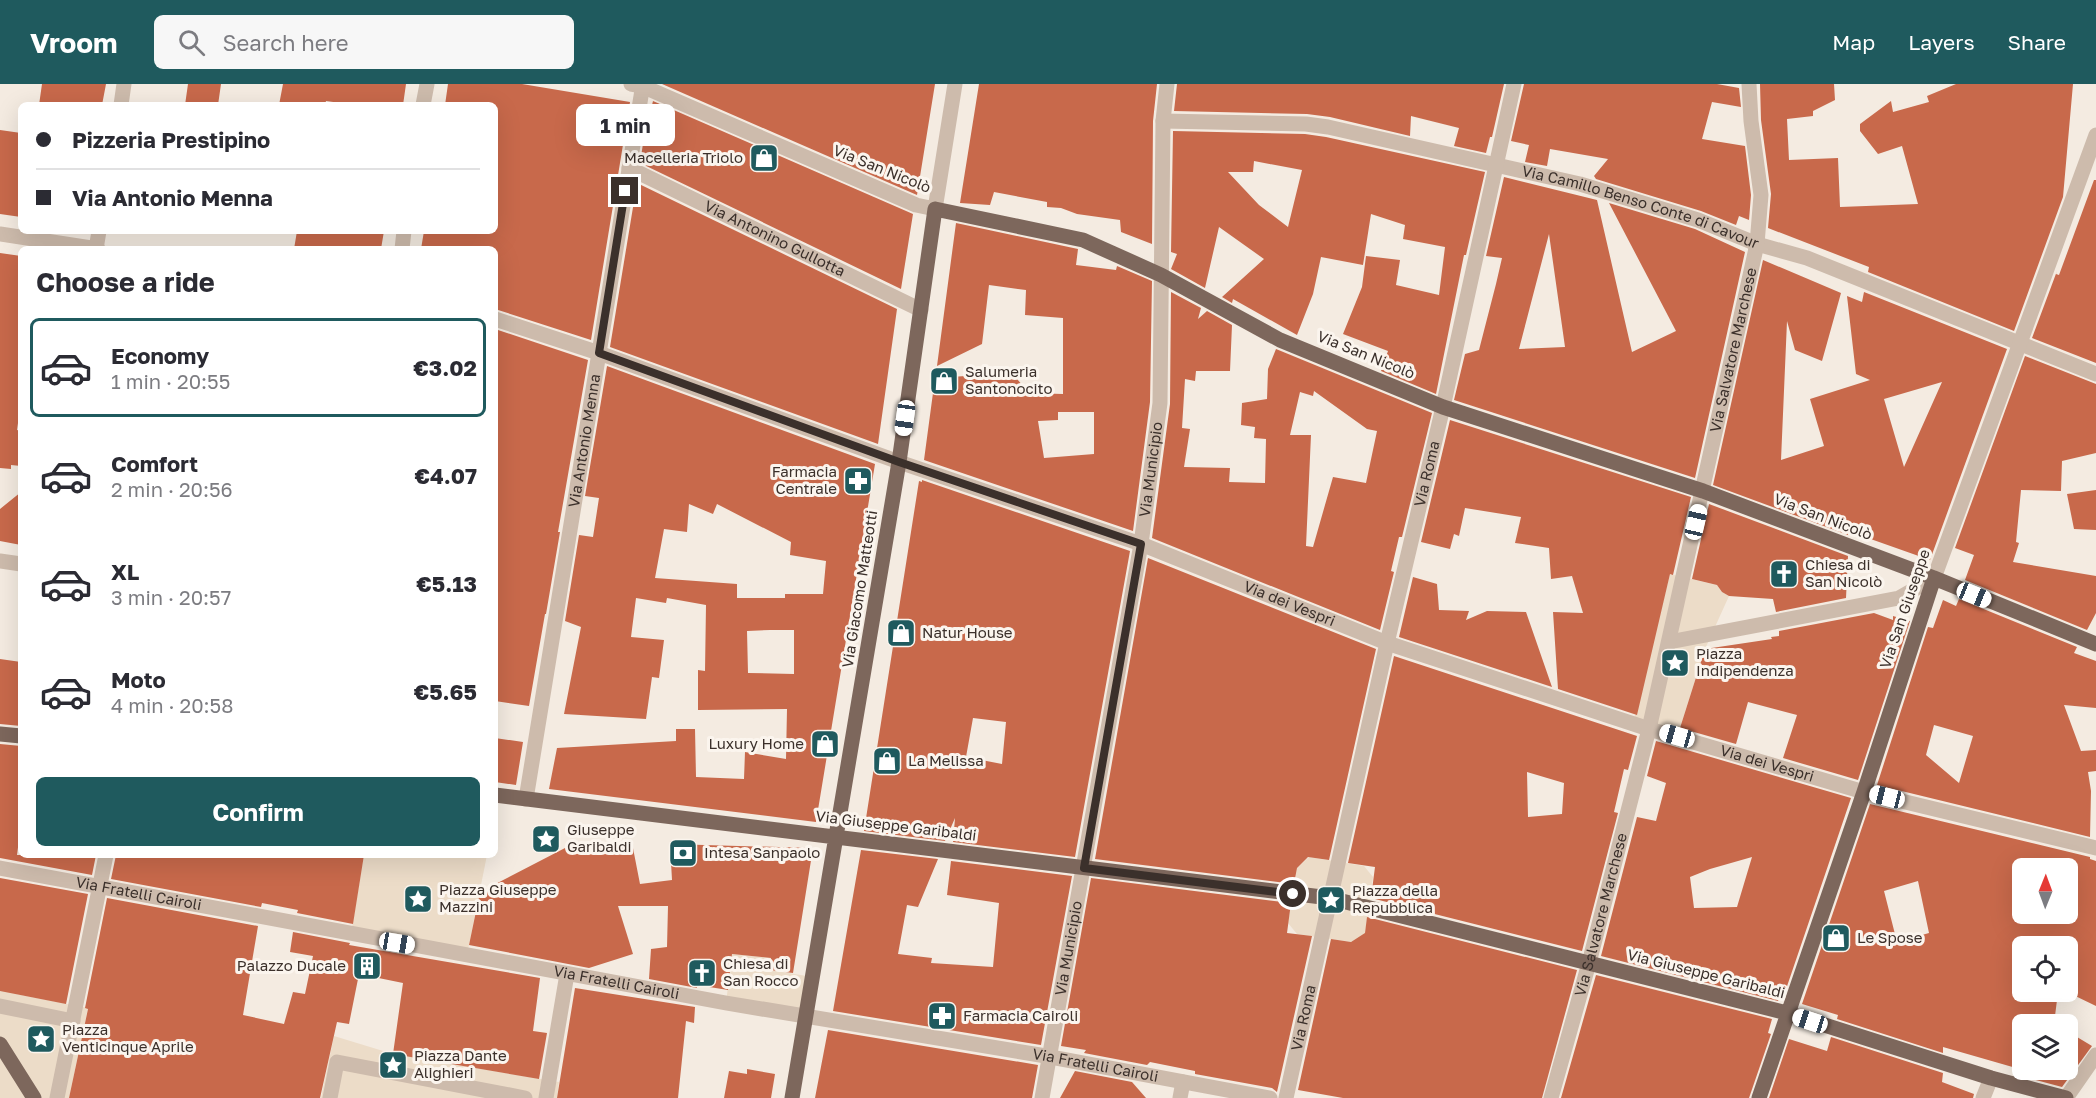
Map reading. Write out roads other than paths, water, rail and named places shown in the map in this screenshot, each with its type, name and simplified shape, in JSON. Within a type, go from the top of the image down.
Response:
[{"type":"main road","name":"Via San Nicolò","points":[[935,209],[1083,240],[1161,275],[1280,340],[1443,406],[1703,491],[1934,578],[2096,644]]},
{"type":"main road","name":"Via Giacomo Matteotti","points":[[792,1098],[899,462],[935,209]]},
{"type":"main road","name":"Via San Giuseppe","points":[[1759,1098],[1864,792],[1934,578]]},
{"type":"main road","points":[[0,734],[18,736]]},
{"type":"main road","name":"Via Giuseppe Garibaldi","points":[[498,795],[1330,898],[1787,1013],[1991,1078],[2066,1098]]},
{"type":"main road","points":[[0,1044],[34,1098]]},
{"type":"street","points":[[121,102],[124,84]]},
{"type":"street","points":[[424,102],[427,84]]},
{"type":"street","name":"Via Giacomo Matteotti","points":[[935,209],[955,84]]},
{"type":"street","name":"Via Municipio","points":[[1042,1098],[1141,544],[1160,404],[1163,121],[1167,84]]},
{"type":"street","name":"Via Roma","points":[[1286,1098],[1514,84]]},
{"type":"street","name":"Via Salvatore Marchese","points":[[1551,1098],[1589,963],[1649,729],[1757,244],[1761,195],[1751,121],[1749,84]]},
{"type":"street","name":"Via San Nicolò","points":[[639,85],[916,205],[935,209]]},
{"type":"street","name":"Via Antonio Menna","points":[[526,799],[629,168],[639,85]]},
{"type":"street","name":"Via Camillo Benso Conte di Cavour","points":[[1163,121],[1306,124],[1328,127],[1580,184],[1698,220],[1757,244],[1807,258],[2096,374]]},
{"type":"street","name":"Via San Giuseppe","points":[[1934,578],[2096,135]]},
{"type":"street","name":"Via Antonino Gullotta","points":[[629,168],[921,310]]},
{"type":"street","points":[[0,234],[78,246]]},
{"type":"street","name":"Via dei Vespri","points":[[498,320],[599,353],[899,462],[1141,544],[1387,643],[1649,729],[1864,792],[2096,848]]},
{"type":"street","points":[[0,561],[18,564]]},
{"type":"street","points":[[1669,642],[1899,598],[1934,578]]},
{"type":"street","points":[[57,1098],[105,858]]},
{"type":"street","name":"Via Fratelli Cairoli","points":[[0,868],[567,974],[806,1017],[1049,1057],[1270,1098]]},
{"type":"street","points":[[546,1098],[567,974]]},
{"type":"street","points":[[0,1006],[74,1013]]},
{"type":"street","points":[[2066,1098],[2096,1055]]},
{"type":"street","points":[[330,1098],[337,1062],[525,1098]]},
{"type":"street","points":[[1983,1098],[1991,1078]]},
{"type":"street","points":[[1180,1098],[1183,1082]]},
{"type":"place","name":"Macelleria Triolo","points":[[764,158]]},
{"type":"place","name":"Salumeria Santonocito","points":[[944,381]]},
{"type":"place","name":"Farmacia Centrale","points":[[858,481]]},
{"type":"place","name":"Chiesa di San Nicolò","points":[[1784,574]]},
{"type":"place","name":"Natur House","points":[[901,633]]},
{"type":"place","name":"Piazza Indipendenza","points":[[1675,663]]},
{"type":"place","name":"Luxury Home","points":[[825,744]]},
{"type":"place","name":"La Melissa","points":[[887,761]]},
{"type":"place","name":"Giuseppe Garibaldi","points":[[546,839]]},
{"type":"place","name":"Intesa Sanpaolo","points":[[683,853]]},
{"type":"place","name":"Piazza Giuseppe Mazzini","points":[[418,899]]},
{"type":"place","name":"Piazza della Repubblica","points":[[1331,900]]},
{"type":"place","name":"Le Spose","points":[[1836,938]]},
{"type":"place","name":"Palazzo Ducale","points":[[367,966]]},
{"type":"place","name":"Chiesa di San Rocco","points":[[702,973]]},
{"type":"place","name":"Farmacia Cairoli","points":[[942,1016]]},
{"type":"place","name":"Piazza Venticinque Aprile","points":[[41,1039]]},
{"type":"place","name":"Piazza Dante Alighieri","points":[[393,1065]]}]
